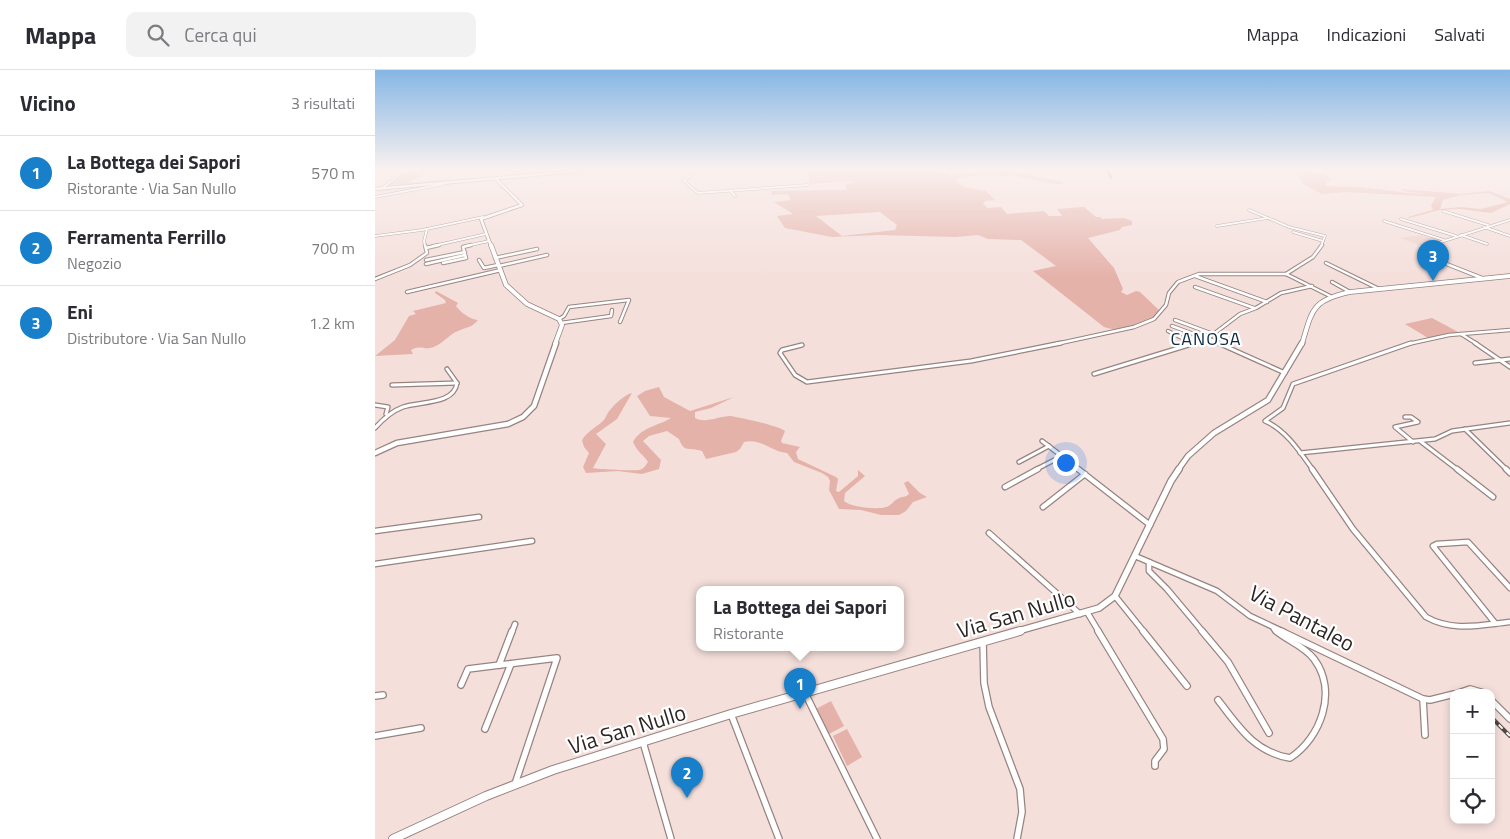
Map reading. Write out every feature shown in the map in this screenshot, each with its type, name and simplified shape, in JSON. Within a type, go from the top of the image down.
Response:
[{"type":"street","points":[[375,236],[427,229],[517,209],[522,205]]},
{"type":"street","points":[[1249,210],[1293,228],[1325,236],[1321,247],[1313,257],[1287,274]]},
{"type":"street","points":[[1443,211],[1489,226]]},
{"type":"street","points":[[483,217],[481,219],[486,234],[506,284],[527,304],[560,321],[611,316],[612,310]]},
{"type":"street","points":[[1217,226],[1267,218]]},
{"type":"street","points":[[1401,219],[1457,236]]},
{"type":"street","points":[[1482,278],[1444,263],[1440,244],[1444,240],[1510,220]]},
{"type":"street","points":[[1385,221],[1444,240]]},
{"type":"street","points":[[1484,227],[1510,236]]},
{"type":"street","points":[[375,280],[419,261],[427,254],[424,242],[427,229]]},
{"type":"street","points":[[1293,232],[1323,241]]},
{"type":"street","points":[[426,248],[486,234]]},
{"type":"street","points":[[1461,235],[1487,244]]},
{"type":"street","points":[[443,264],[466,258],[463,247],[489,241]]},
{"type":"street","points":[[495,258],[537,249]]},
{"type":"street","points":[[426,262],[465,253]]},
{"type":"street","points":[[407,292],[547,255]]},
{"type":"street","points":[[479,260],[483,268],[499,267]]},
{"type":"street","points":[[1326,263],[1379,289]]},
{"type":"street","points":[[802,345],[782,350],[779,353],[795,375],[807,382],[971,361],[1043,348],[1134,327],[1154,319],[1166,305],[1173,288],[1178,282],[1193,275],[1215,273],[1287,274],[1330,296]]},
{"type":"street","points":[[1193,275],[1267,302]]},
{"type":"street","points":[[1187,686],[1115,596],[1171,481],[1188,456],[1214,433],[1267,400],[1302,345],[1315,306],[1330,296],[1350,292],[1510,276]]},
{"type":"street","points":[[1333,282],[1350,292]]},
{"type":"street","points":[[1094,374],[1207,339],[1240,314],[1267,302],[1281,293],[1313,286]]},
{"type":"street","points":[[1195,287],[1254,308]]},
{"type":"street","points":[[560,321],[565,316],[569,307],[629,300],[620,322]]},
{"type":"street","points":[[1175,320],[1213,334]]},
{"type":"street","points":[[375,453],[397,443],[502,425],[527,414],[534,406],[561,329],[560,321]]},
{"type":"street","points":[[1172,326],[1207,339],[1212,339],[1285,373]]},
{"type":"street","points":[[1510,330],[1461,334],[1414,342],[1293,384],[1283,408],[1265,421],[1272,424],[1300,453],[1353,529],[1421,613],[1438,624],[1451,627],[1510,622]]},
{"type":"street","points":[[1168,331],[1194,344]]},
{"type":"street","points":[[1461,334],[1510,367]]},
{"type":"street","points":[[1475,363],[1510,359]]},
{"type":"street","points":[[447,369],[457,383]]},
{"type":"street","points":[[393,385],[457,383]]},
{"type":"street","points":[[375,428],[385,416],[396,408],[448,397],[454,393],[457,383]]},
{"type":"street","points":[[375,405],[388,407],[385,416]]},
{"type":"street","points":[[1405,417],[1411,416],[1418,422],[1395,427],[1413,442]]},
{"type":"street","points":[[1300,453],[1435,439],[1452,431],[1510,423]]},
{"type":"street","points":[[1465,430],[1510,473]]},
{"type":"street","points":[[1042,441],[1150,525]]},
{"type":"street","points":[[1420,441],[1493,497]]},
{"type":"street","points":[[1019,462],[1049,446]]},
{"type":"street","points":[[1005,487],[1062,456]]},
{"type":"street","points":[[1043,507],[1085,474]]},
{"type":"street","points":[[375,531],[479,516]]},
{"type":"street","points":[[989,533],[1083,613],[1163,739],[1165,745],[1155,761],[1155,766]]},
{"type":"street","points":[[375,564],[532,541]]},
{"type":"street","points":[[1495,623],[1433,546],[1437,544],[1468,542],[1510,588]]},
{"type":"street","name":"Via Pantaleo","points":[[1135,556],[1217,591],[1250,616],[1423,699]]},
{"type":"street","points":[[1149,562],[1148,568],[1152,575],[1167,589],[1228,662],[1269,733]]},
{"type":"street","name":"Via San Nullo","points":[[393,839],[515,784],[731,714],[1099,608],[1115,596]]},
{"type":"street","points":[[499,665],[515,624]]},
{"type":"street","points":[[1218,700],[1253,743],[1261,749],[1278,756],[1290,758],[1309,740],[1325,707],[1319,667],[1311,655],[1279,634],[1273,627]]},
{"type":"street","points":[[983,641],[984,683],[989,707],[1020,789],[1022,812],[1017,839]]},
{"type":"street","points":[[461,685],[468,669],[557,658],[515,784]]},
{"type":"street","points":[[485,729],[511,664]]},
{"type":"street","points":[[805,693],[877,839]]},
{"type":"street","points":[[375,696],[383,695]]},
{"type":"street","points":[[1425,735],[1423,699],[1430,700],[1450,695]]},
{"type":"street","points":[[1495,704],[1510,719]]},
{"type":"street","points":[[731,714],[779,839]]},
{"type":"street","points":[[375,736],[421,728]]},
{"type":"street","points":[[643,742],[671,839]]},
{"type":"shaded area","points":[[779,205],[984,205],[988,208],[1001,207],[1007,214],[1044,211],[1049,216],[1062,216],[1057,209],[1084,207],[1096,217],[1101,217],[1101,219],[1124,218],[1132,221],[1132,225],[1122,227],[1120,230],[1088,238],[1114,268],[1123,289],[1121,292],[1127,295],[1136,291],[1140,292],[1160,311],[1149,320],[1134,327],[1111,329],[1104,327],[1033,271],[1056,266],[1021,240],[988,239],[978,235],[956,237],[879,235],[832,237],[785,228],[777,216],[793,214]],"holes":[[[880,212],[897,225],[895,230],[842,236],[816,216]]]},
{"type":"shaded area","points":[[1431,205],[1441,205],[1440,209],[1461,207],[1481,209],[1497,205],[1508,205],[1491,213],[1460,209],[1439,210],[1408,217],[1433,210]]},
{"type":"shaded area","points":[[1420,235],[1440,241],[1436,244],[1419,245],[1400,238]]},
{"type":"shaded area","points":[[436,291],[458,303],[456,306],[460,311],[478,320],[473,325],[455,333],[434,347],[419,347],[411,350],[413,354],[375,356],[395,340],[409,316],[416,314],[413,311],[446,303],[445,300],[435,293]]},
{"type":"shaded area","points":[[1432,318],[1460,333],[1428,338],[1405,324]]},
{"type":"shaded area","points":[[659,387],[664,397],[690,411],[734,397],[711,408],[695,412],[695,418],[708,420],[730,416],[759,422],[785,431],[782,443],[800,447],[796,452],[798,459],[836,477],[838,479],[836,491],[839,492],[858,476],[858,470],[865,476],[845,493],[844,501],[847,503],[870,508],[888,506],[900,497],[909,494],[904,483],[908,481],[927,497],[913,502],[906,511],[899,515],[881,515],[861,510],[839,509],[829,490],[830,481],[828,477],[794,462],[787,453],[750,441],[744,442],[736,452],[706,459],[702,451],[685,448],[679,439],[667,431],[649,436],[643,441],[661,460],[659,469],[642,474],[618,471],[586,473],[583,467],[589,453],[584,447],[582,440],[603,421],[617,403],[632,393],[617,419],[596,434],[606,444],[593,468],[641,470],[644,467],[648,462],[633,442],[640,433],[671,418],[650,416],[637,396],[645,391]]},
{"type":"shaded area","points":[[831,701],[844,726],[829,734],[816,709]]},
{"type":"shaded area","points":[[847,729],[862,757],[847,766],[833,736]]},
{"type":"railway","points":[[1495,721],[1510,736]]},
{"type":"place","name":"Eni","points":[[1433,281]]},
{"type":"place","name":"La Bottega dei Sapori","points":[[800,709]]},
{"type":"place","name":"Ferramenta Ferrillo","points":[[687,798]]},
{"type":"district","name":"CANOSA","points":[[1206,339]]}]
